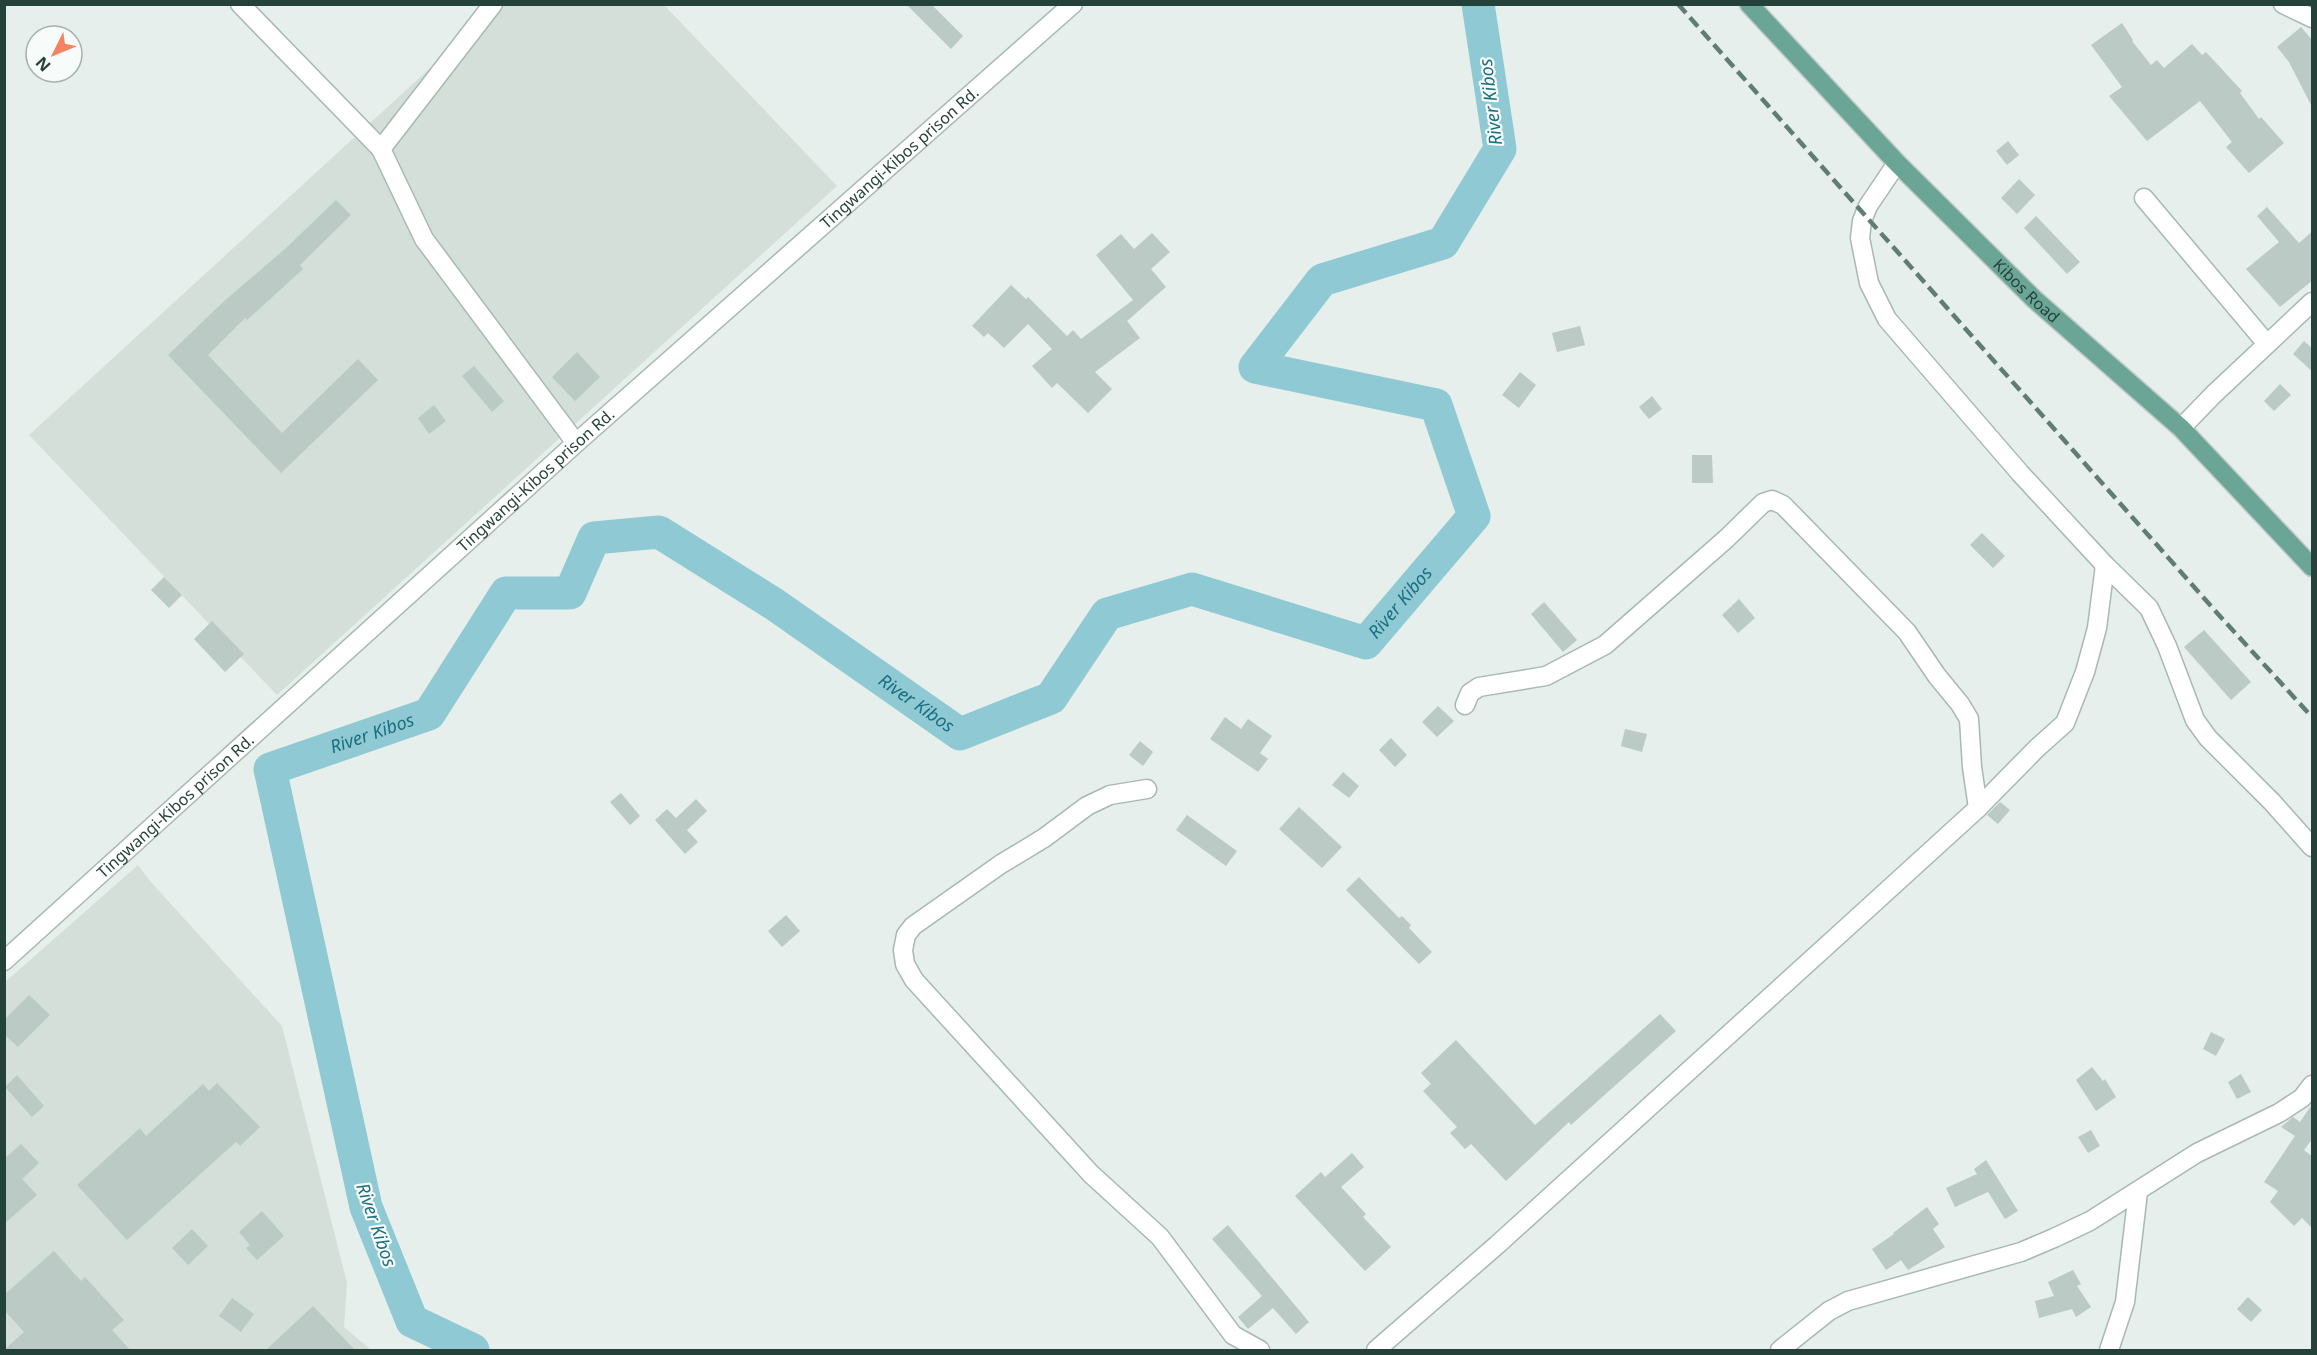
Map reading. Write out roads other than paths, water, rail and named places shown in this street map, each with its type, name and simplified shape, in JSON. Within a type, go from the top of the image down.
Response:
[{"type":"main road","name":"Kibos Road","points":[[1749,4],[1897,163],[2034,299],[2181,428],[2313,567]]},
{"type":"street","points":[[240,4],[381,149],[424,240],[576,443]]},
{"type":"street","points":[[381,149],[493,4]]},
{"type":"street","name":"Tingwangi-Kibos prison Rd.","points":[[4,961],[576,443],[1073,4]]},
{"type":"street","points":[[2283,4],[2313,18]]},
{"type":"street","points":[[1897,163],[1868,206],[1862,221],[1860,238],[1869,283],[1887,319],[2020,473],[2149,609],[2167,646],[2188,704],[2208,738],[2313,847]]},
{"type":"street","points":[[2144,198],[2267,344]]},
{"type":"street","points":[[2181,428],[2214,394],[2313,302]]},
{"type":"street","points":[[1465,705],[1470,693],[1479,687],[1545,676],[1605,645],[1726,539],[1762,503],[1772,500],[1783,505],[1907,632],[1937,676],[1960,704],[1968,719],[1978,808]]},
{"type":"street","points":[[1376,1350],[1497,1245],[1978,808],[2065,723],[2085,672],[2097,628],[2105,565]]},
{"type":"street","points":[[1147,789],[1110,795],[1087,806],[1044,838],[1001,864],[913,926],[906,935],[903,950],[905,964],[914,980],[1091,1174],[1160,1237],[1233,1335],[1260,1350]]},
{"type":"street","points":[[1780,1350],[1829,1311],[1848,1301],[2020,1252],[2091,1221],[2197,1153],[2279,1113],[2302,1098],[2313,1085]]},
{"type":"street","points":[[2109,1350],[2125,1302],[2138,1192]]},
{"type":"waterway","name":"River Kibos","points":[[473,1350],[412,1321],[366,1207],[270,769],[429,714],[506,593],[570,593],[594,538],[659,532],[774,604],[960,734],[1051,698],[1107,614],[1192,589],[1366,643],[1474,516],[1436,405],[1255,367],[1322,280],[1443,243],[1500,149],[1478,4]]},
{"type":"railway","points":[[1678,4],[2218,614],[2312,717]]}]
